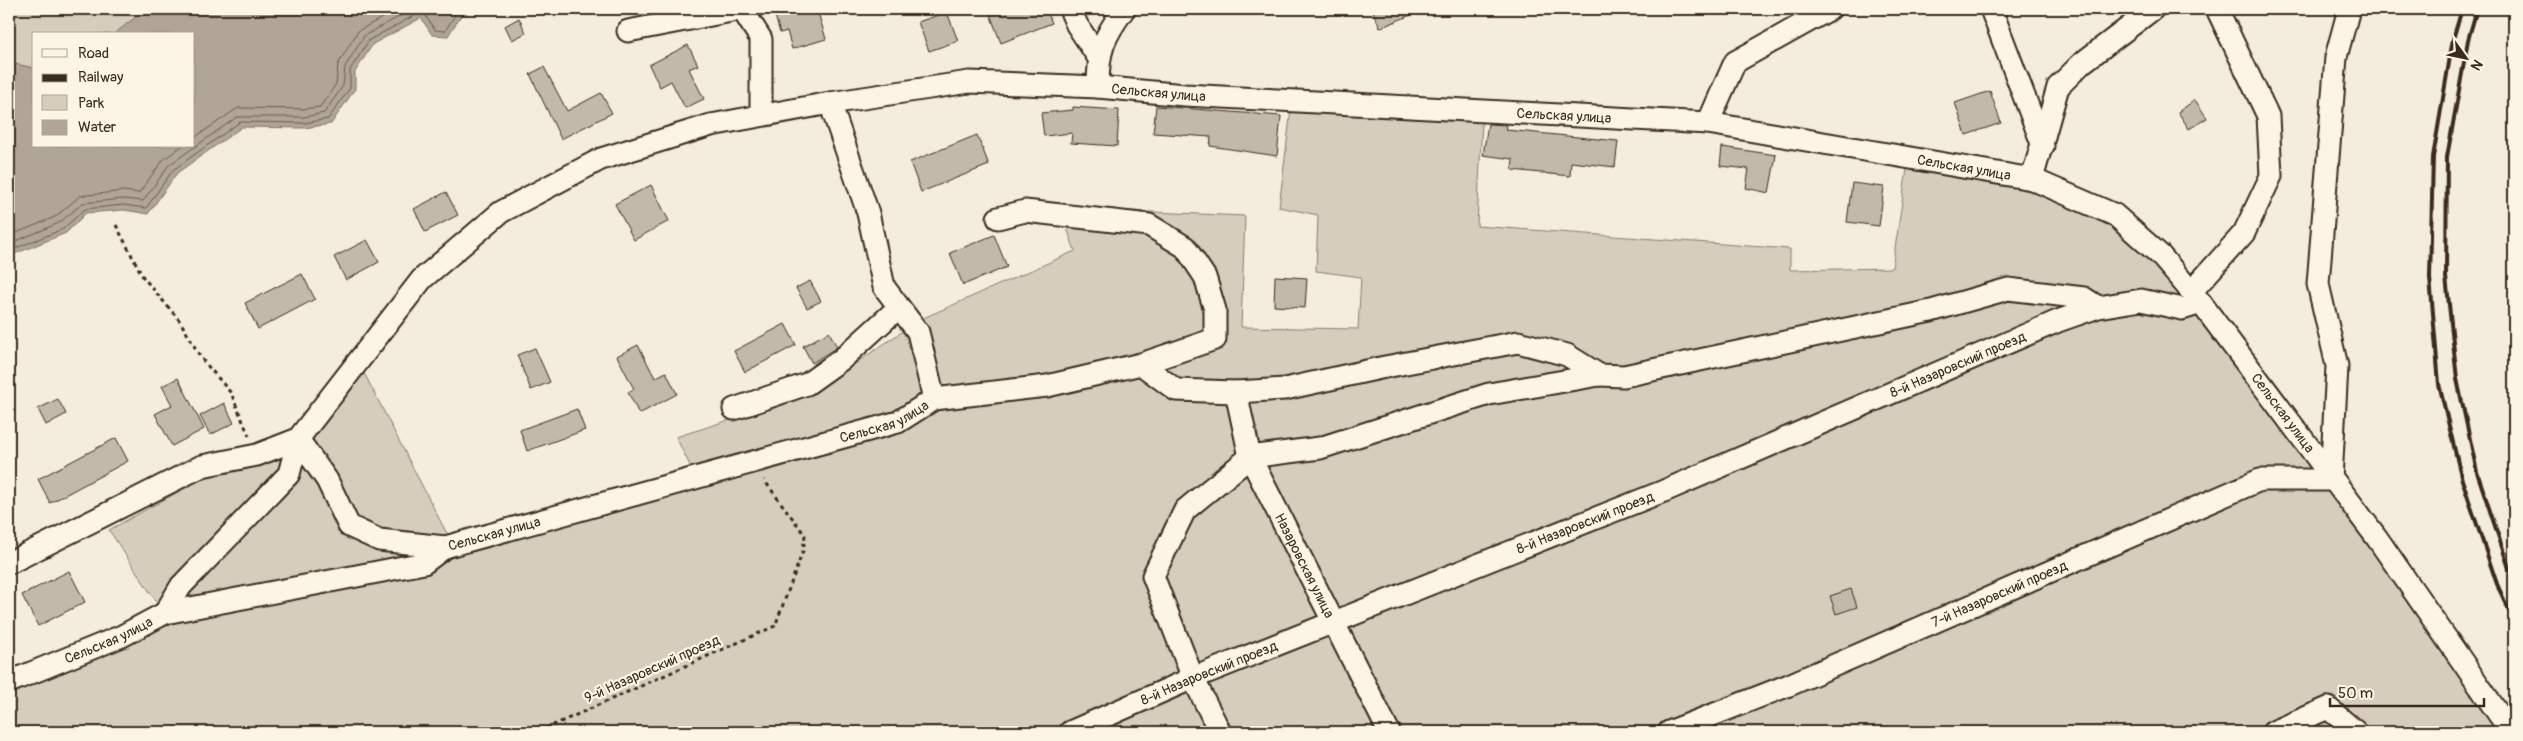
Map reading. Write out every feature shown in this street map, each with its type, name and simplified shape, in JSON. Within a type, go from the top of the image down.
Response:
[{"type":"street","points":[[1070,9],[1077,25],[1098,57]]},
{"type":"street","points":[[1098,87],[1098,57],[1109,32],[1124,9]]},
{"type":"street","points":[[1708,123],[1735,62],[1830,9]]},
{"type":"street","points":[[1991,9],[2043,146]]},
{"type":"street","points":[[2032,179],[2043,146],[2058,87],[2082,63],[2153,9]]},
{"type":"street","points":[[2196,297],[2244,233],[2271,176],[2268,116],[2217,9]]},
{"type":"street","points":[[2331,480],[2337,366],[2318,284],[2336,57],[2349,9]]},
{"type":"street","points":[[628,32],[742,10],[761,39],[761,115]]},
{"type":"street","name":"Сельская улица","points":[[9,682],[122,636],[165,613],[424,562],[445,547],[898,422],[934,399],[918,332],[884,287],[868,213],[830,103],[969,82],[1098,87],[1185,95],[1708,123],[2032,179],[2115,215],[2160,255],[2196,297],[2331,480],[2377,538],[2444,632],[2511,732]]},
{"type":"street","points":[[165,613],[181,586],[289,474],[298,439],[422,279],[501,212],[601,159],[711,125],[830,103]]},
{"type":"street","points":[[934,399],[1047,386],[1141,364],[1215,339],[1215,310],[1205,277],[1185,246],[1148,225],[1025,211],[998,218]]},
{"type":"street","points":[[1220,732],[1193,678],[1153,576],[1185,510],[1250,457],[1320,448],[1489,394],[1599,375],[1634,374],[1931,311],[2008,289],[2084,298],[2098,307]]},
{"type":"street","name":"8-й Назаровский проезд","points":[[1070,732],[1193,678],[1664,491],[2058,321],[2098,307],[2141,300],[2182,309],[2196,297]]},
{"type":"street","points":[[734,409],[807,384],[842,359],[898,308]]},
{"type":"street","points":[[1141,364],[1176,390],[1236,392],[1285,389],[1386,367],[1518,342],[1567,355],[1599,375]]},
{"type":"street","name":"Назаровская улица","points":[[1236,392],[1250,457],[1389,732]]},
{"type":"street","points":[[9,563],[202,466],[256,455],[298,439]]},
{"type":"street","points":[[298,439],[327,480],[349,526],[379,540],[445,547]]},
{"type":"street","name":"7-й Назаровский проезд","points":[[1669,732],[1798,681],[2260,480],[2331,480]]},
{"type":"street","points":[[2273,732],[2328,708],[2356,732]]},
{"type":"path","points":[[116,225],[143,277],[180,321],[201,358],[230,392],[256,455]]},
{"type":"path","name":"9-й Назаровский проезд","points":[[538,732],[775,626],[803,551],[805,535],[750,462]]},
{"type":"green space","points":[[9,9],[146,9],[117,32],[32,32],[32,68],[15,64],[9,66]]},
{"type":"green space","points":[[1291,109],[1482,120],[1477,226],[1790,249],[1790,270],[1892,268],[1907,169],[2038,192],[2097,217],[2154,261],[2181,294],[2437,638],[2498,732],[9,732],[9,690],[169,621],[109,530],[207,476],[260,463],[310,442],[362,369],[446,532],[465,551],[698,482],[676,437],[811,394],[919,320],[1075,251],[1060,208],[1245,216],[1241,327],[1358,329],[1361,277],[1316,271],[1318,215],[1279,207]]},
{"type":"water","points":[[146,9],[465,9],[448,36],[432,35],[421,18],[373,44],[355,72],[355,89],[331,124],[304,128],[242,127],[177,173],[148,214],[124,210],[86,213],[66,233],[12,255],[9,258],[9,66],[15,64],[32,68],[32,148],[195,148],[195,32],[117,32]]},
{"type":"building","points":[[773,9],[817,9],[826,39],[792,49],[787,31],[780,33]]},
{"type":"building","points":[[988,9],[1046,9],[1052,23],[1001,43]]},
{"type":"building","points":[[1372,9],[1425,9],[1380,28]]},
{"type":"building","points":[[947,12],[958,41],[929,51],[918,22]]},
{"type":"building","points":[[519,18],[526,33],[512,40],[505,26]]},
{"type":"building","points":[[688,45],[698,65],[689,69],[704,99],[685,108],[671,81],[660,87],[649,65]]},
{"type":"building","points":[[544,67],[567,111],[601,93],[612,113],[561,139],[530,74]]},
{"type":"building","points":[[1990,91],[2001,123],[1966,135],[1955,103]]},
{"type":"building","points":[[2195,100],[2207,118],[2189,129],[2178,112]]},
{"type":"building","points":[[1156,106],[1281,116],[1277,156],[1210,146],[1211,137],[1153,133]]},
{"type":"building","points":[[1073,107],[1119,110],[1117,146],[1071,143],[1072,133],[1044,136],[1041,113],[1073,110]]},
{"type":"building","points":[[1488,124],[1507,125],[1506,130],[1618,141],[1615,167],[1571,162],[1570,176],[1512,170],[1513,159],[1483,155]]},
{"type":"building","points":[[977,135],[989,165],[921,192],[910,162]]},
{"type":"building","points":[[1722,147],[1776,155],[1769,193],[1746,188],[1749,169],[1720,166]]},
{"type":"building","points":[[1852,183],[1884,187],[1879,226],[1847,222]]},
{"type":"building","points":[[651,185],[669,221],[634,240],[615,204]]},
{"type":"building","points":[[446,192],[458,215],[425,232],[414,209]]},
{"type":"building","points":[[994,235],[1007,267],[963,285],[950,253]]},
{"type":"building","points":[[367,240],[379,262],[346,280],[334,257]]},
{"type":"building","points":[[302,274],[315,299],[258,329],[245,303]]},
{"type":"building","points":[[1275,276],[1307,278],[1305,308],[1274,306]]},
{"type":"building","points":[[810,281],[821,301],[807,308],[796,288]]},
{"type":"building","points":[[785,324],[796,345],[745,372],[734,351]]},
{"type":"building","points":[[829,332],[837,347],[812,363],[803,346]]},
{"type":"building","points":[[638,345],[655,378],[666,372],[677,394],[639,414],[628,392],[634,389],[617,356]]},
{"type":"building","points":[[535,348],[550,382],[531,390],[517,355]]},
{"type":"building","points":[[178,378],[204,429],[172,446],[155,414],[172,405],[162,386]]},
{"type":"building","points":[[58,399],[66,414],[46,425],[38,409]]},
{"type":"building","points":[[224,403],[234,423],[210,435],[200,416]]},
{"type":"building","points":[[577,409],[585,430],[527,451],[520,430]]},
{"type":"building","points":[[116,438],[128,461],[50,503],[38,479]]},
{"type":"building","points":[[69,571],[85,602],[38,626],[22,595]]},
{"type":"building","points":[[1851,589],[1857,607],[1836,614],[1830,596]]},
{"type":"railway","points":[[2462,9],[2453,39],[2433,157],[2430,278],[2439,384],[2462,480],[2497,584],[2514,622]]},
{"type":"railway","points":[[2477,9],[2468,40],[2447,157],[2446,277],[2457,379],[2477,472],[2514,583]]}]
